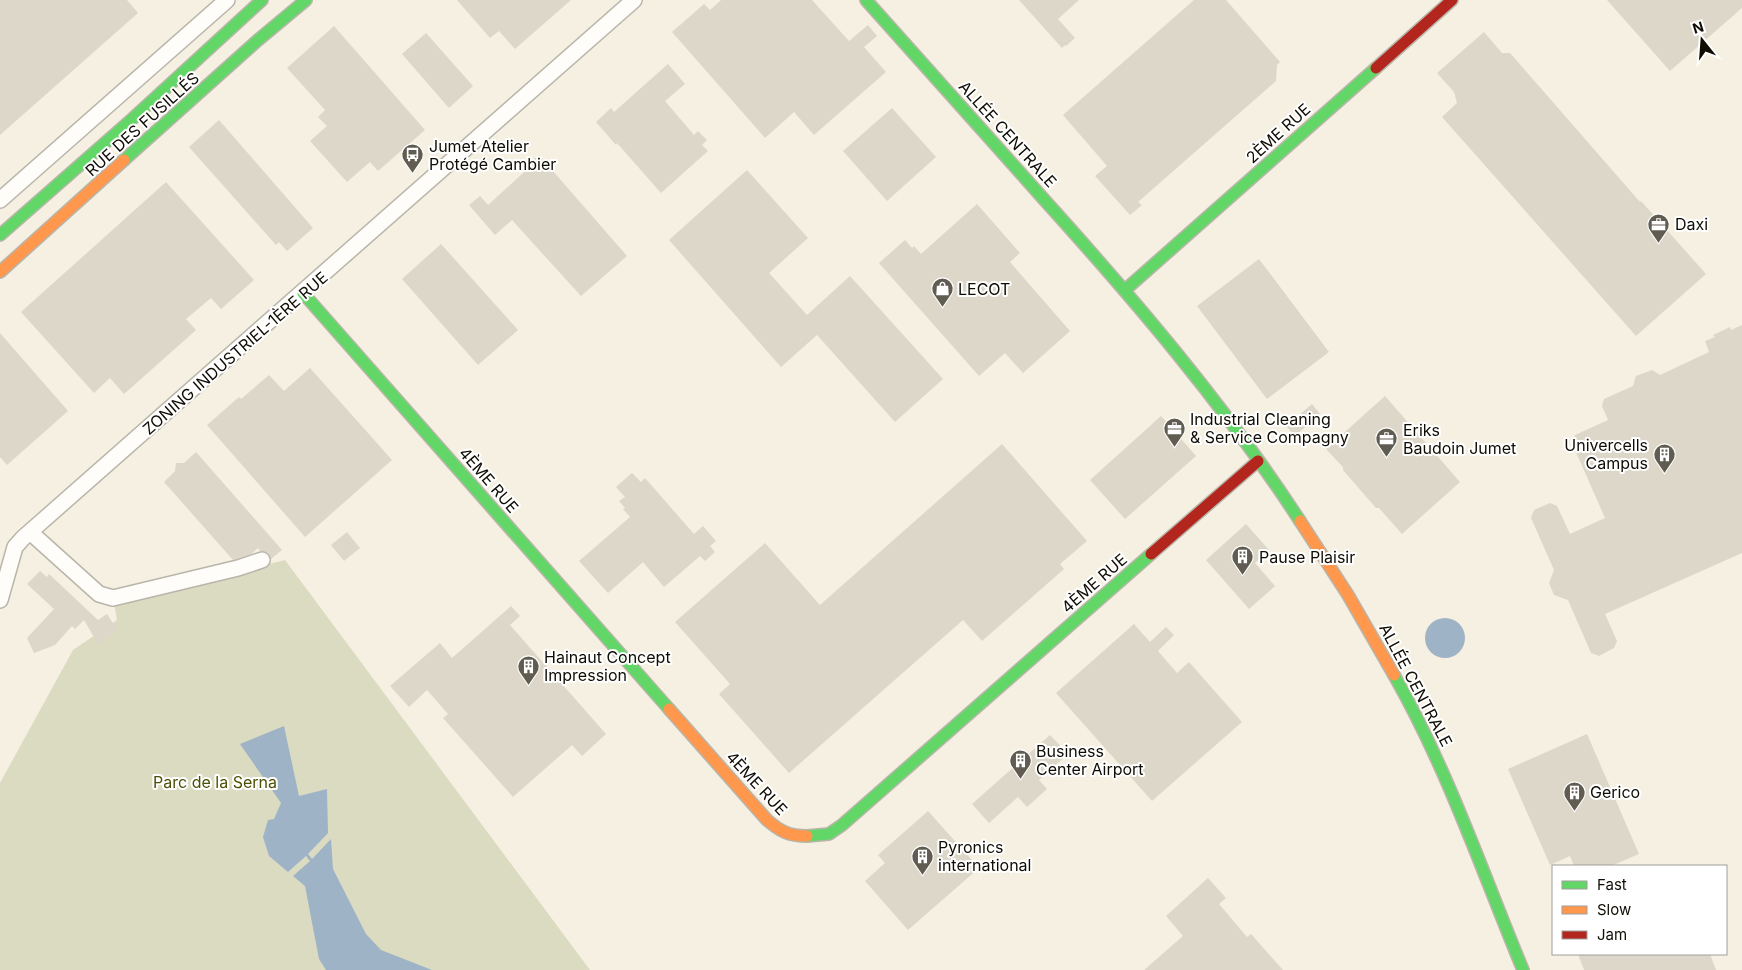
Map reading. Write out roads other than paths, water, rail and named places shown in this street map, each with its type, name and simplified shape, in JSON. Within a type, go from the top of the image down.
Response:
[{"type":"main road","name":"RUE DES FUSILLÉS","points":[[0,235],[130,121],[262,0]]},
{"type":"main road","name":"RUE DES FUSILLÉS","points":[[0,272],[258,40],[306,0]]},
{"type":"main road","name":"ALLÉE CENTRALE","points":[[866,0],[1125,290],[1221,409],[1280,490],[1348,595],[1414,711],[1439,765],[1523,970]]},
{"type":"main road","name":"2ÈME RUE","points":[[1125,290],[1452,0]]},
{"type":"main road","name":"4ÈME RUE","points":[[303,293],[767,820],[780,830],[796,836],[829,834],[842,825],[1258,461]]},
{"type":"street","points":[[0,200],[227,0]]},
{"type":"street","name":"ZONING INDUSTRIEL-1ÈRE RUE","points":[[7,549],[30,532],[303,293],[634,0]]},
{"type":"street","points":[[30,532],[99,594],[113,598],[238,568],[262,560]]},
{"type":"street","points":[[0,600],[7,549]]},
{"type":"water","points":[[1441,618],[1449,618],[1456,621],[1462,627],[1465,638],[1462,649],[1456,655],[1449,658],[1441,658],[1434,655],[1428,649],[1425,642],[1425,634],[1428,627],[1434,621]]},
{"type":"water","points":[[284,726],[299,796],[327,789],[328,833],[308,854],[312,859],[331,839],[333,869],[366,934],[381,950],[432,970],[326,970],[319,959],[305,886],[293,876],[310,861],[306,856],[288,872],[269,856],[263,837],[268,820],[274,819],[281,803],[240,744]]},
{"type":"place","name":"Jumet Atelier Protégé Cambier","points":[[413,174]]},
{"type":"place","name":"Daxi","points":[[1659,243]]},
{"type":"place","name":"LECOT","points":[[942,308]]},
{"type":"place","name":"Industrial Cleaning & Service Compagny","points":[[1174,447]]},
{"type":"place","name":"Eriks Baudoin Jumet","points":[[1387,458]]},
{"type":"place","name":"Univercells Campus","points":[[1664,473]]},
{"type":"place","name":"Pause Plaisir","points":[[1243,576]]},
{"type":"place","name":"Hainaut Concept Impression","points":[[528,685]]},
{"type":"place","name":"Business Center Airport","points":[[1020,779]]},
{"type":"place","name":"Gerico","points":[[1574,811]]},
{"type":"place","name":"Pyronics international","points":[[922,875]]},
{"type":"park label","name":"Parc de la Serna","points":[[215,782]]}]
